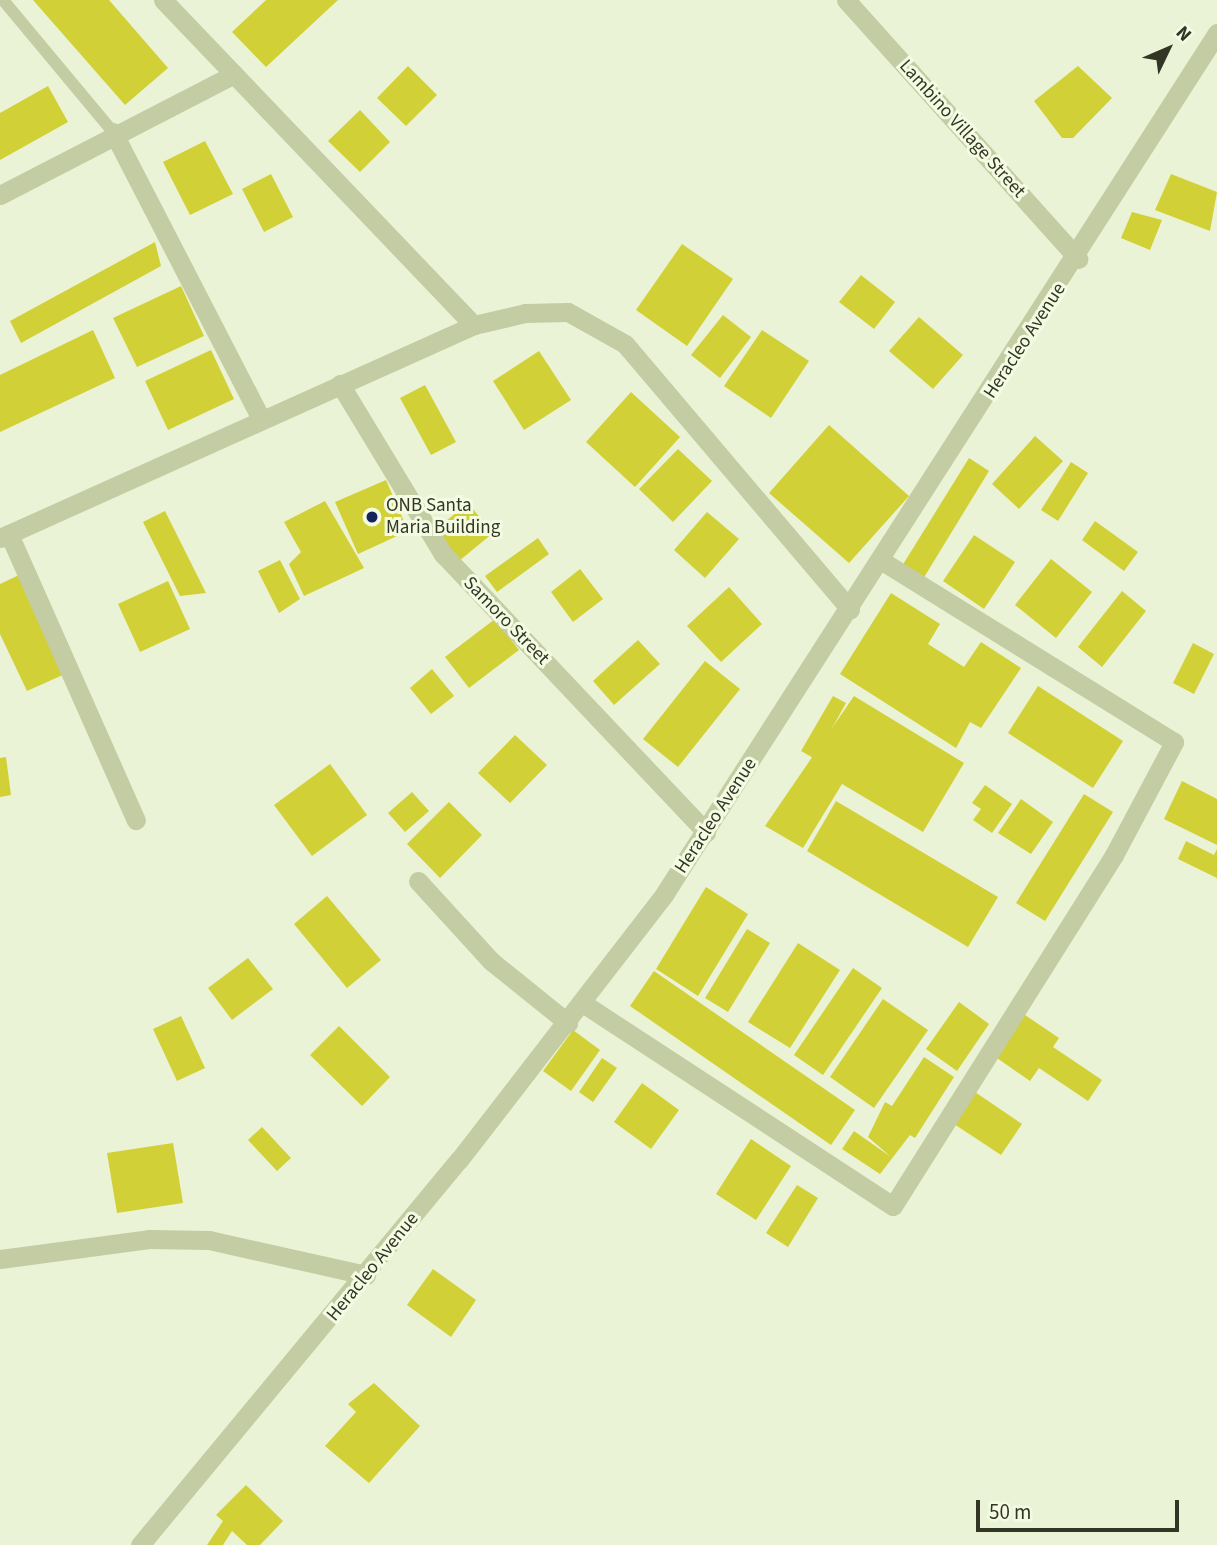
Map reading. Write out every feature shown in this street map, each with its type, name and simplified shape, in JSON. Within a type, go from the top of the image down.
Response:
[{"type":"street","points":[[163,0],[474,325]]},
{"type":"street","name":"Lambino Village Street","points":[[846,0],[1078,259]]},
{"type":"street","name":"Heracleo Avenue","points":[[140,1545],[366,1275],[584,1004],[706,832],[1078,259],[1217,33]]},
{"type":"street","points":[[0,195],[113,132],[234,74]]},
{"type":"street","points":[[113,132],[261,419]]},
{"type":"street","points":[[136,820],[4,536],[474,325],[525,313],[568,312],[625,344],[850,610]]},
{"type":"street","name":"Samoro Street","points":[[340,384],[443,554],[706,832]]},
{"type":"street","points":[[584,1004],[893,1206],[1114,855],[1174,742],[882,561]]},
{"type":"street","points":[[418,881],[491,961],[568,1023]]},
{"type":"street","points":[[0,1259],[149,1239],[209,1240],[366,1275]]},
{"type":"lane","points":[[3,0],[113,132]]},
{"type":"building","points":[[33,0],[109,0],[168,68],[125,105]]},
{"type":"building","points":[[266,0],[338,0],[266,67],[232,32]]},
{"type":"building","points":[[408,66],[437,95],[406,126],[377,98]]},
{"type":"building","points":[[1078,66],[1112,98],[1073,138],[1062,138],[1034,101]]},
{"type":"building","points":[[48,86],[68,122],[0,160],[0,113]]},
{"type":"building","points":[[360,110],[390,142],[360,172],[328,141]]},
{"type":"building","points":[[205,141],[233,194],[190,215],[163,162]]},
{"type":"building","points":[[271,174],[293,217],[264,232],[242,189]]},
{"type":"building","points":[[1171,174],[1217,192],[1210,231],[1155,210]]},
{"type":"building","points":[[1132,212],[1162,220],[1150,250],[1121,238]]},
{"type":"building","points":[[155,242],[161,266],[21,343],[10,321]]},
{"type":"building","points":[[682,244],[733,279],[687,346],[636,310]]},
{"type":"building","points":[[861,275],[895,302],[874,329],[839,302]]},
{"type":"building","points":[[181,286],[204,336],[137,367],[113,318]]},
{"type":"building","points":[[723,315],[751,337],[720,378],[691,355]]},
{"type":"building","points":[[919,317],[963,355],[933,389],[889,351]]},
{"type":"building","points":[[93,330],[115,378],[0,432],[0,375]]},
{"type":"building","points":[[762,330],[809,361],[771,418],[724,386]]},
{"type":"building","points":[[211,350],[234,399],[168,430],[145,381]]},
{"type":"building","points":[[539,351],[571,400],[524,430],[493,381]]},
{"type":"building","points":[[425,385],[456,442],[431,455],[400,398]]},
{"type":"building","points":[[631,392],[680,437],[635,487],[586,442]]},
{"type":"building","points":[[829,425],[909,496],[849,563],[769,493]]},
{"type":"building","points":[[1035,436],[1063,461],[1019,509],[992,484]]},
{"type":"building","points":[[678,449],[712,481],[673,522],[639,489]]},
{"type":"building","points":[[969,458],[989,471],[923,579],[902,566]]},
{"type":"building","points":[[1071,462],[1088,473],[1058,521],[1041,510]]},
{"type":"building","name":"ONB Santa Maria Building","points":[[386,480],[408,531],[358,554],[335,502]]},
{"type":"building","points":[[325,501],[364,568],[304,596],[289,564],[301,552],[284,522]]},
{"type":"building","points":[[468,503],[493,533],[459,561],[435,530]]},
{"type":"building","points":[[165,511],[206,593],[180,596],[143,522]]},
{"type":"building","points":[[707,512],[739,539],[705,578],[674,550]]},
{"type":"building","points":[[1095,521],[1138,552],[1124,571],[1082,540]]},
{"type":"building","points":[[974,535],[1015,562],[984,609],[943,581]]},
{"type":"building","points":[[538,538],[549,554],[497,592],[485,576]]},
{"type":"building","points":[[1051,559],[1092,592],[1056,638],[1015,605]]},
{"type":"building","points":[[280,560],[300,599],[279,613],[258,571]]},
{"type":"building","points":[[580,569],[603,599],[573,622],[551,592]]},
{"type":"building","points":[[19,575],[65,674],[27,691],[0,634],[0,584]]},
{"type":"building","points":[[168,581],[190,629],[140,652],[118,604]]},
{"type":"building","points":[[729,587],[762,624],[721,662],[687,626]]},
{"type":"building","points":[[1122,591],[1146,611],[1102,667],[1078,647]]},
{"type":"building","points":[[891,593],[940,624],[928,644],[964,667],[981,642],[1021,668],[981,728],[970,722],[956,748],[840,674]]},
{"type":"building","points":[[495,619],[519,650],[469,688],[445,657]]},
{"type":"building","points":[[638,640],[660,664],[614,705],[593,681]]},
{"type":"building","points":[[1193,643],[1214,654],[1194,694],[1173,683]]},
{"type":"building","points":[[705,661],[740,689],[678,767],[643,739]]},
{"type":"building","points":[[432,669],[454,696],[431,714],[410,688]]},
{"type":"building","points":[[1038,686],[1123,741],[1093,788],[1008,733]]},
{"type":"building","points":[[833,696],[846,703],[815,759],[801,751]]},
{"type":"building","points":[[854,696],[964,763],[923,832],[842,784],[803,848],[765,826]]},
{"type":"building","points":[[515,735],[547,765],[510,803],[478,773]]},
{"type":"building","points":[[6,757],[11,795],[0,797],[0,758]]},
{"type":"building","points":[[330,764],[367,815],[312,856],[274,805]]},
{"type":"building","points":[[1182,781],[1217,799],[1217,845],[1164,819]]},
{"type":"building","points":[[985,785],[1012,804],[992,833],[973,820],[981,809],[972,803]]},
{"type":"building","points":[[412,792],[429,811],[405,832],[388,813]]},
{"type":"building","points":[[1084,794],[1113,812],[1045,921],[1016,903]]},
{"type":"building","points":[[1021,799],[1053,822],[1031,854],[998,833]]},
{"type":"building","points":[[836,801],[998,897],[968,947],[807,851]]},
{"type":"building","points":[[449,802],[482,835],[440,878],[407,844]]},
{"type":"building","points":[[1186,841],[1214,855],[1217,849],[1217,878],[1178,859]]},
{"type":"building","points":[[706,887],[748,914],[698,996],[656,969]]},
{"type":"building","points":[[327,896],[381,960],[347,988],[294,924]]},
{"type":"building","points":[[747,929],[770,943],[728,1012],[705,998]]},
{"type":"building","points":[[798,943],[840,970],[790,1048],[748,1022]]},
{"type":"building","points":[[248,958],[273,989],[232,1020],[208,988]]},
{"type":"building","points":[[853,968],[882,988],[823,1075],[794,1055]]},
{"type":"building","points":[[654,971],[855,1110],[831,1145],[630,1006]]},
{"type":"building","points":[[883,999],[928,1030],[874,1108],[830,1077]]},
{"type":"building","points":[[959,1002],[989,1024],[957,1071],[926,1049]]},
{"type":"building","points":[[1025,1015],[1059,1038],[1053,1047],[1102,1080],[1088,1101],[1039,1068],[1030,1081],[997,1058]]},
{"type":"building","points":[[181,1016],[205,1068],[177,1081],[153,1029]]},
{"type":"building","points":[[339,1026],[390,1077],[362,1106],[310,1055]]},
{"type":"building","points":[[573,1030],[600,1050],[571,1091],[543,1071]]},
{"type":"building","points":[[924,1057],[954,1077],[915,1138],[910,1135],[880,1174],[842,1149],[854,1131],[891,1157],[868,1137],[885,1102],[892,1106]]},
{"type":"building","points":[[602,1058],[617,1068],[593,1102],[579,1092]]},
{"type":"building","points":[[642,1083],[679,1110],[651,1149],[614,1122]]},
{"type":"building","points":[[972,1090],[1022,1124],[1001,1155],[951,1122]]},
{"type":"building","points":[[262,1127],[291,1158],[277,1171],[248,1140]]},
{"type":"building","points":[[751,1139],[791,1166],[756,1220],[716,1194]]},
{"type":"building","points":[[173,1143],[183,1203],[117,1213],[107,1153]]},
{"type":"building","points":[[797,1185],[818,1198],[788,1247],[766,1233]]},
{"type":"building","points":[[433,1269],[476,1300],[451,1337],[407,1305]]},
{"type":"building","points":[[374,1383],[420,1426],[369,1483],[325,1446],[356,1412],[348,1404]]},
{"type":"building","points":[[246,1485],[283,1521],[260,1545],[247,1545],[232,1531],[223,1545],[207,1545],[223,1521],[216,1515]]},
{"type":"place","name":"ONB Santa Maria Building","points":[[372,517]]}]
